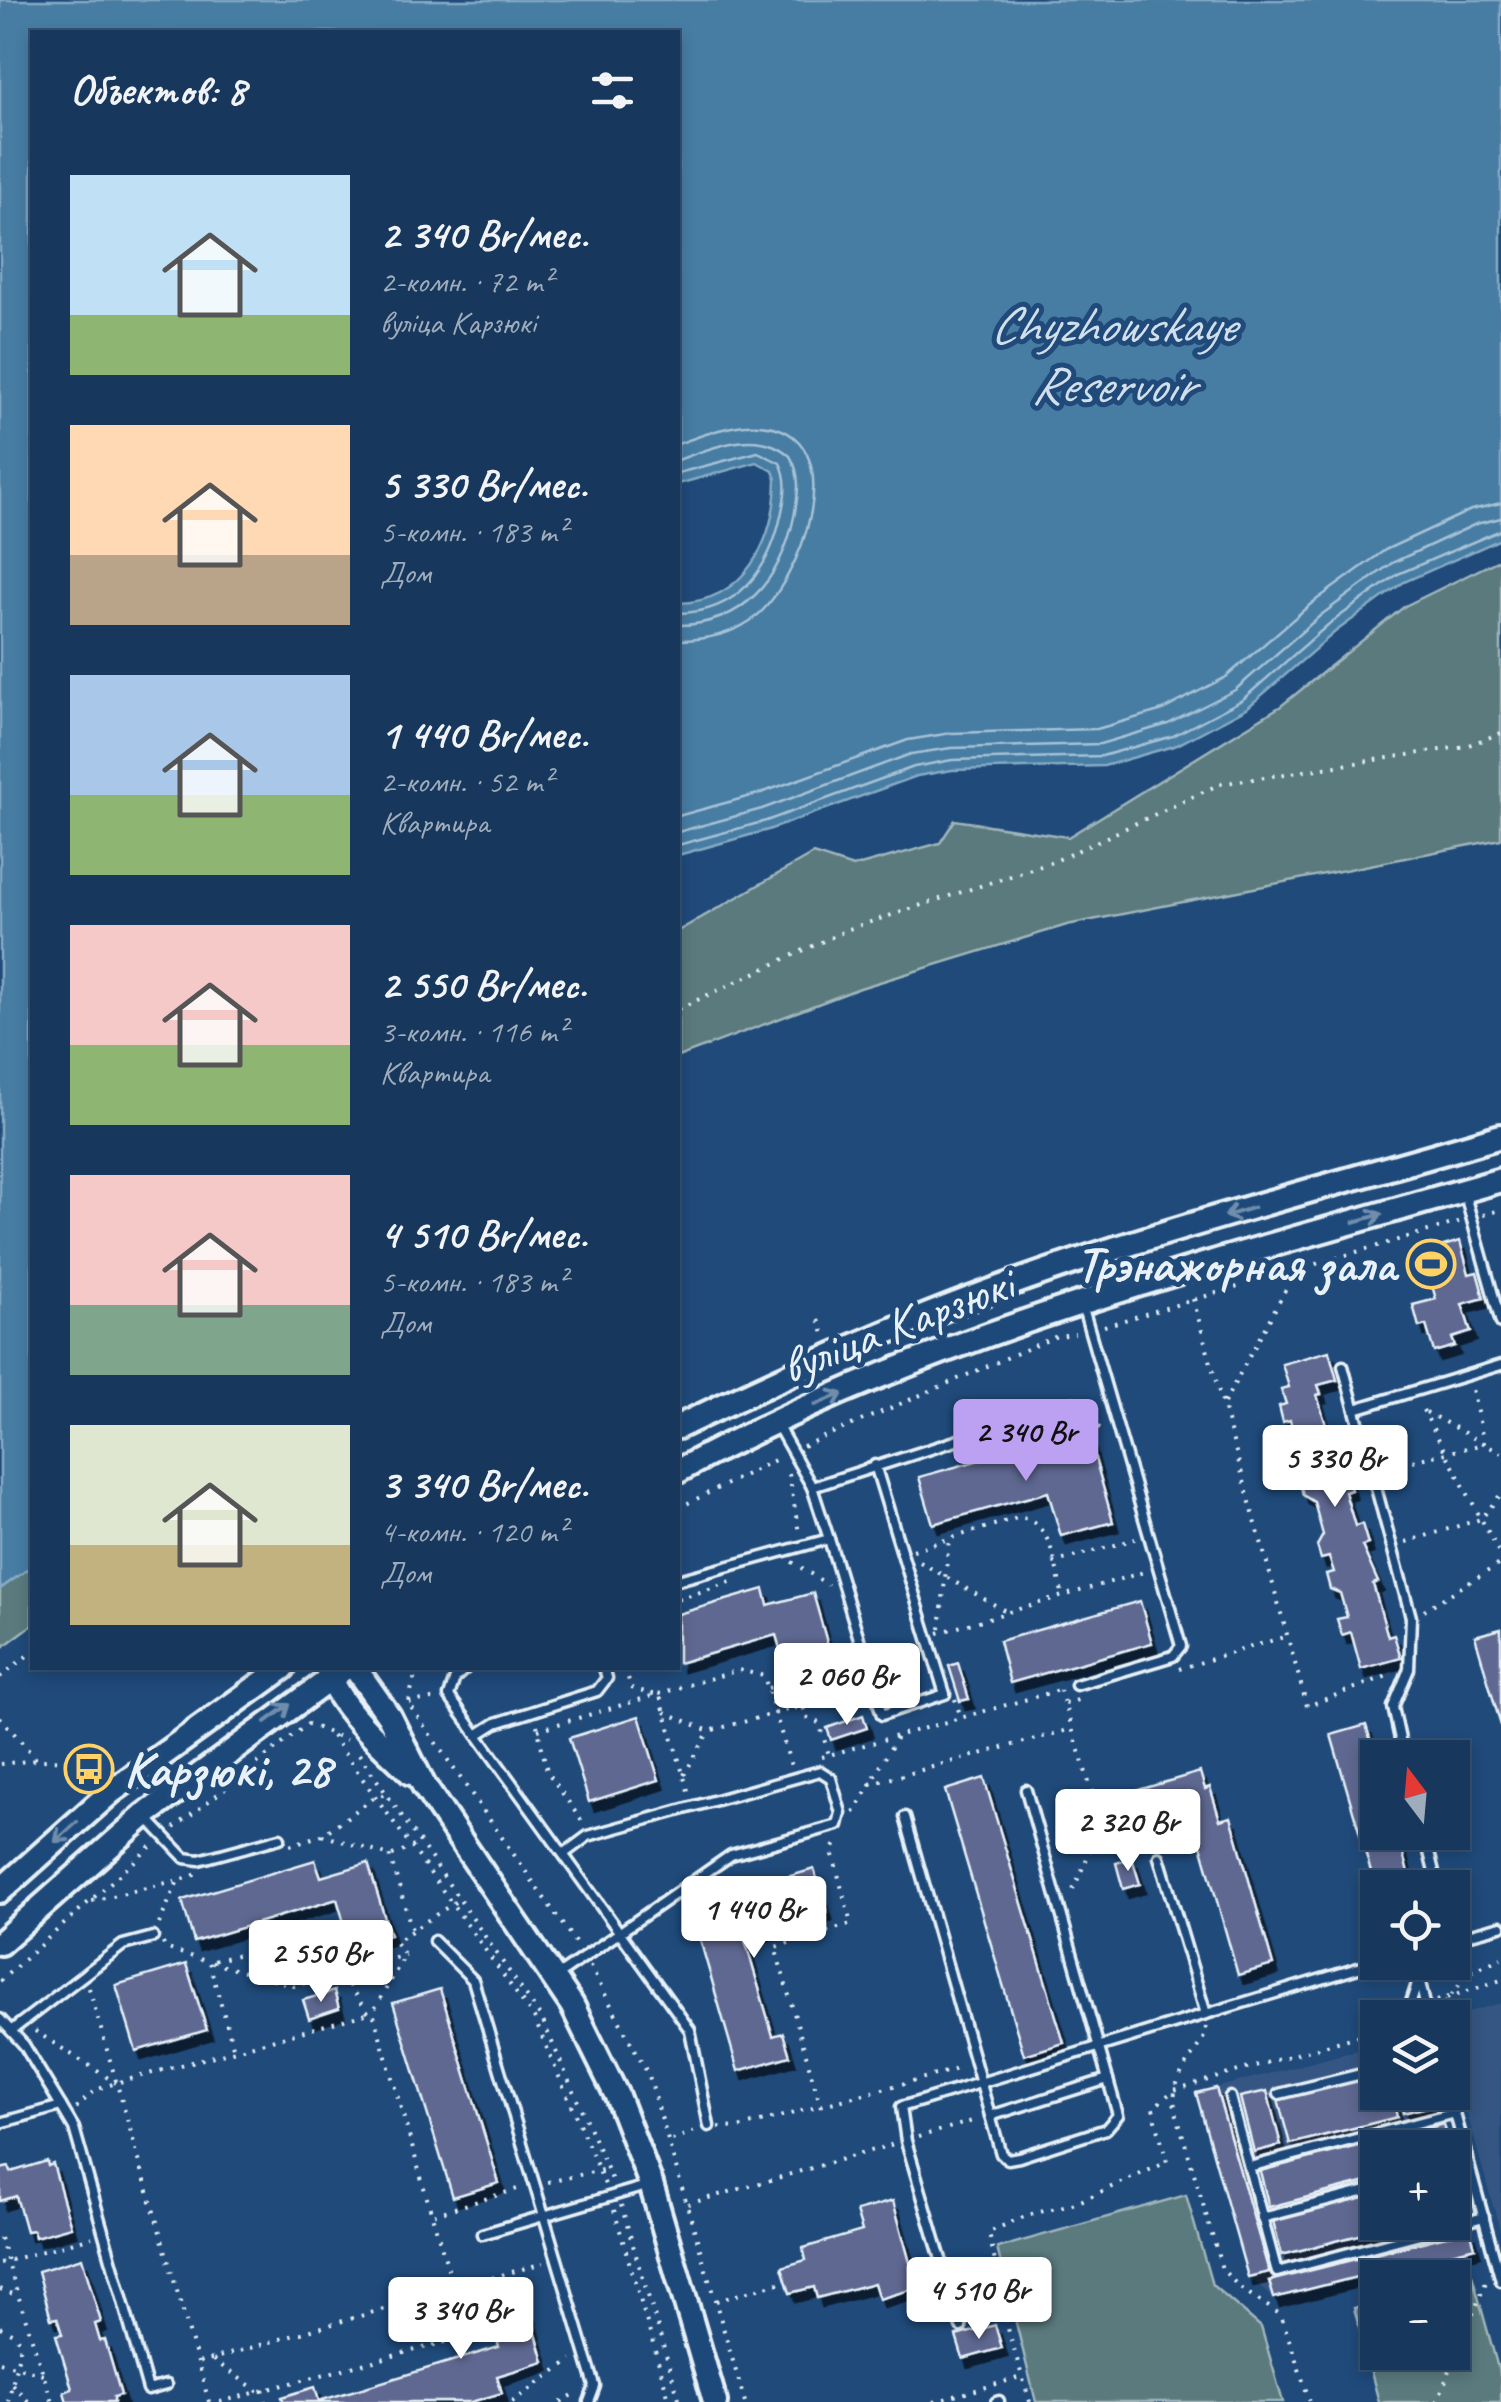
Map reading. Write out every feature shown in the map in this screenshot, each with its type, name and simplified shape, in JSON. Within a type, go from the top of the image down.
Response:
[{"type":"street","name":"вуліца Карзюкі","points":[[680,1427],[834,1354],[951,1306],[1235,1213],[1501,1136]]},
{"type":"street","name":"вуліца Карзюкі","points":[[680,1470],[774,1422],[922,1360],[1082,1304],[1501,1180]]},
{"type":"street","points":[[0,1891],[110,1792],[280,1670]]},
{"type":"street","points":[[355,1670],[389,1716],[424,1786],[554,1978],[617,2096],[651,2184],[715,2402]]},
{"type":"street","points":[[0,1943],[145,1815],[334,1671],[368,1730],[424,1786]]},
{"type":"lane","points":[[1464,1190],[1501,1323]]},
{"type":"lane","points":[[1076,1684],[1174,1656],[1181,1646],[1082,1304]]},
{"type":"lane","points":[[1355,1409],[1501,1365]]},
{"type":"lane","points":[[1343,1366],[1411,1617],[1409,1668],[1392,1707],[1400,1740]]},
{"type":"lane","points":[[812,1487],[1074,1403]]},
{"type":"lane","points":[[774,1422],[787,1453],[812,1487],[882,1715],[944,1694],[875,1465]]},
{"type":"lane","points":[[680,1579],[830,1538]]},
{"type":"lane","points":[[464,1670],[455,1678],[448,1696],[690,2030],[709,2126]]},
{"type":"lane","points":[[477,1735],[496,1723],[597,1691],[607,1678],[605,1670]]},
{"type":"lane","points":[[554,1978],[619,1929],[731,1855],[838,1825],[841,1813],[831,1778],[820,1771],[588,1836],[565,1853]]},
{"type":"lane","points":[[905,1817],[1001,2154],[1008,2159],[1018,2157],[1114,2123],[1118,2116],[1026,1790]]},
{"type":"lane","points":[[145,1815],[162,1838],[185,1858],[198,1860],[283,1842]]},
{"type":"lane","points":[[1159,1858],[1206,2014]]},
{"type":"lane","points":[[1470,1934],[1501,1926]]},
{"type":"lane","points":[[12,2030],[123,1945],[153,1937]]},
{"type":"lane","points":[[434,1941],[473,1980],[595,2386],[589,2402]]},
{"type":"lane","points":[[961,2327],[906,2140],[901,2107],[982,2086],[1360,1967]]},
{"type":"lane","points":[[0,2019],[12,2030],[74,2128],[148,2390],[166,2386]]},
{"type":"lane","points":[[1279,2094],[1360,2074]]},
{"type":"lane","points":[[990,2116],[1108,2079]]},
{"type":"lane","points":[[1230,2097],[1277,2272],[1484,2218]]},
{"type":"lane","points":[[0,2122],[61,2106]]},
{"type":"lane","points":[[1454,2110],[1460,2130]]},
{"type":"lane","points":[[1249,2166],[1455,2113]]},
{"type":"lane","points":[[1470,2169],[1501,2280]]},
{"type":"lane","points":[[482,2234],[615,2198],[651,2184]]},
{"type":"lane","points":[[1262,2218],[1360,2193]]},
{"type":"path","points":[[680,1007],[849,929],[1054,862],[1220,784],[1466,746],[1501,733]]},
{"type":"path","points":[[680,1507],[787,1453],[1057,1336],[1090,1330],[1298,1266],[1501,1210]]},
{"type":"path","points":[[1222,1406],[1298,1266]]},
{"type":"path","points":[[1193,1299],[1307,1706],[1409,1668]]},
{"type":"path","points":[[1469,1374],[1484,1444]]},
{"type":"path","points":[[1418,1390],[1424,1410],[1501,1556]]},
{"type":"path","points":[[1086,1406],[1071,1411],[1110,1434]]},
{"type":"path","points":[[1424,1410],[1501,1453]]},
{"type":"path","points":[[1371,1470],[1484,1444]]},
{"type":"path","points":[[787,1453],[806,1558],[790,1562],[833,1588]]},
{"type":"path","points":[[1392,1547],[1481,1519],[1501,1494]]},
{"type":"path","points":[[913,1550],[1020,1517],[1035,1520],[1044,1530],[1064,1596]]},
{"type":"path","points":[[908,1534],[921,1578]]},
{"type":"path","points":[[1053,1563],[1140,1537]]},
{"type":"path","points":[[940,1633],[949,1539]]},
{"type":"path","points":[[916,1560],[1007,1612]]},
{"type":"path","points":[[1411,1617],[1501,1563]]},
{"type":"path","points":[[931,1615],[936,1634],[1160,1568]]},
{"type":"path","points":[[0,1677],[30,1654]]},
{"type":"path","points":[[768,1688],[856,1664],[860,1679]]},
{"type":"path","points":[[665,1712],[709,1732],[803,1706],[846,1666]]},
{"type":"path","points":[[626,1670],[631,1688],[660,1696]]},
{"type":"path","points":[[538,1730],[739,1670],[764,1676],[792,1766],[774,1771]]},
{"type":"path","points":[[951,1684],[961,1718]]},
{"type":"path","points":[[810,1761],[1076,1684]]},
{"type":"path","points":[[1060,1689],[1102,1824],[1060,1920]]},
{"type":"path","points":[[408,1703],[448,1696]]},
{"type":"path","points":[[660,1696],[688,1794],[706,1790]]},
{"type":"path","points":[[803,1706],[806,1716],[819,1723],[829,1755]]},
{"type":"path","points":[[534,1711],[547,1771],[584,1825]]},
{"type":"path","points":[[0,1717],[38,1760]]},
{"type":"path","points":[[0,1982],[162,1838],[308,1724],[351,1742],[456,1902]]},
{"type":"path","points":[[874,1725],[878,1741]]},
{"type":"path","points":[[870,1784],[1072,1729]]},
{"type":"path","points":[[684,1776],[709,1732]]},
{"type":"path","points":[[332,1734],[542,2019],[615,2198],[680,2402]]},
{"type":"path","points":[[851,1818],[898,1736]]},
{"type":"path","points":[[0,1764],[100,1760]]},
{"type":"path","points":[[283,1842],[322,1834],[375,1797],[386,1794]]},
{"type":"path","points":[[322,1834],[390,1856],[420,1843]]},
{"type":"path","points":[[821,2107],[775,1947],[851,1924],[832,1851],[842,1834]]},
{"type":"path","points":[[390,1856],[412,1930]]},
{"type":"path","points":[[87,1902],[214,1869]]},
{"type":"path","points":[[164,1948],[159,1924],[178,1881]]},
{"type":"path","points":[[405,1955],[395,1942],[456,1902]]},
{"type":"path","points":[[209,1962],[310,1936],[370,2013],[468,2336],[220,2402]]},
{"type":"path","points":[[150,1952],[164,1948],[294,1986],[405,1955]]},
{"type":"path","points":[[67,2116],[95,2090],[370,2013],[405,1955]]},
{"type":"path","points":[[1447,2000],[1468,1973],[1501,1958]]},
{"type":"path","points":[[209,1962],[234,2050]]},
{"type":"path","points":[[75,1998],[99,1978]]},
{"type":"path","points":[[1447,2000],[1454,1994],[1501,1980]]},
{"type":"path","points":[[88,1987],[209,2402]]},
{"type":"path","points":[[1030,2402],[989,2232],[1028,2215],[1076,2203],[1166,2162],[1153,2108],[1174,2090],[1206,2035],[1206,2014]]},
{"type":"path","points":[[30,2040],[48,2020]]},
{"type":"path","points":[[35,2031],[116,2083]]},
{"type":"path","points":[[1174,2090],[1360,2035]]},
{"type":"path","points":[[672,2140],[709,2126],[738,2128],[976,2064]]},
{"type":"path","points":[[1174,2090],[1176,2112],[1222,2268],[1240,2288],[1282,2315],[1310,2402]]},
{"type":"path","points":[[69,2096],[76,2108]]},
{"type":"path","points":[[688,2204],[990,2116]]},
{"type":"path","points":[[432,2215],[532,2185],[604,2170]]},
{"type":"path","points":[[615,2198],[670,2402]]},
{"type":"path","points":[[0,2262],[92,2237],[88,2220]]},
{"type":"path","points":[[0,2238],[52,2402]]},
{"type":"path","points":[[1437,2402],[1495,2260]]},
{"type":"path","points":[[198,2363],[543,2262]]},
{"type":"path","points":[[716,2300],[786,2281]]},
{"type":"path","points":[[0,2289],[18,2296]]},
{"type":"path","points":[[0,2327],[15,2335],[21,2345],[8,2402]]},
{"type":"path","points":[[512,2402],[571,2358],[575,2372]]},
{"type":"path","points":[[212,2360],[260,2390],[266,2402]]},
{"type":"path","points":[[0,2362],[43,2374]]},
{"type":"path","points":[[934,2402],[1022,2376]]},
{"type":"path","points":[[12,2384],[30,2402]]},
{"type":"path","points":[[561,2402],[577,2395],[580,2386]]},
{"type":"shaded area","points":[[1501,2003],[1501,2234],[1466,2110],[1470,2110],[1470,2012]]},
{"type":"shaded area","points":[[1360,2050],[1360,2110],[1440,2110],[1446,2130],[1360,2130],[1360,2240],[1470,2240],[1470,2227],[1475,2247],[1424,2260],[1360,2260],[1360,2276],[1274,2298],[1248,2277],[1196,2093]]},
{"type":"green space","points":[[1501,559],[1501,839],[1067,925],[860,988],[680,1056],[680,930],[813,854],[853,867],[940,843],[955,820],[1068,837],[1281,706],[1405,606]]},
{"type":"green space","points":[[30,1567],[30,1626],[0,1649],[0,1589]]},
{"type":"green space","points":[[1186,2195],[1212,2285],[1261,2327],[1283,2402],[1036,2402],[997,2248]]},
{"type":"green space","points":[[1470,2276],[1501,2379],[1501,2402],[1379,2402],[1370,2370],[1470,2370]]},
{"type":"green space","points":[[1360,2306],[1360,2331],[1354,2308]]},
{"type":"water","name":"Chyzhowskaye Reservoir","points":[[0,0],[1501,0],[1501,539],[1404,582],[1335,632],[1247,708],[1177,745],[1104,766],[952,770],[917,776],[768,830],[680,854],[680,603],[721,592],[752,564],[770,524],[776,479],[773,471],[757,462],[680,483],[680,30],[30,30],[30,1567],[0,1589]]},
{"type":"building","points":[[1460,1241],[1469,1274],[1477,1272],[1484,1298],[1462,1304],[1471,1332],[1452,1338],[1455,1346],[1434,1352],[1426,1325],[1419,1327],[1413,1305],[1436,1299],[1424,1259],[1445,1253],[1443,1246]]},
{"type":"building","points":[[1329,1351],[1337,1380],[1318,1385],[1321,1394],[1317,1395],[1328,1432],[1334,1430],[1341,1454],[1334,1456],[1339,1472],[1346,1470],[1351,1490],[1345,1492],[1355,1526],[1362,1524],[1368,1544],[1362,1546],[1378,1582],[1373,1584],[1388,1637],[1394,1635],[1401,1658],[1361,1669],[1351,1632],[1342,1635],[1337,1619],[1347,1617],[1340,1593],[1330,1589],[1326,1574],[1334,1572],[1329,1557],[1321,1559],[1317,1546],[1323,1535],[1314,1502],[1303,1495],[1300,1483],[1308,1481],[1303,1465],[1295,1467],[1291,1453],[1296,1441],[1290,1420],[1283,1422],[1279,1406],[1286,1404],[1281,1389],[1289,1387],[1282,1364]]},
{"type":"building","points":[[1087,1430],[1113,1522],[1061,1536],[1048,1492],[933,1524],[919,1477]]},
{"type":"building","points":[[764,1589],[768,1605],[813,1593],[834,1667],[789,1679],[776,1635],[680,1662],[680,1613]]},
{"type":"building","points":[[1140,1601],[1152,1643],[1010,1683],[999,1641]]},
{"type":"building","points":[[1501,1629],[1501,1726],[1475,1636]]},
{"type":"building","points":[[958,1663],[969,1699],[960,1701],[949,1666]]},
{"type":"building","points":[[863,1715],[867,1728],[831,1740],[827,1728]]},
{"type":"building","points":[[639,1716],[659,1780],[589,1802],[569,1738]]},
{"type":"building","points":[[1366,1725],[1370,1740],[1360,1740],[1360,1834],[1331,1735]]},
{"type":"building","points":[[1200,1772],[1205,1789],[1210,1787],[1220,1820],[1231,1817],[1273,1965],[1238,1975],[1197,1831],[1188,1833],[1182,1811],[1147,1821],[1138,1790]]},
{"type":"building","points":[[984,1778],[1064,2043],[1024,2055],[945,1790]]},
{"type":"building","points":[[1365,1850],[1402,1850],[1407,1870],[1370,1870]]},
{"type":"building","points":[[1132,1858],[1140,1884],[1123,1889],[1116,1863]]},
{"type":"building","points":[[315,1860],[321,1877],[368,1863],[390,1935],[351,1946],[337,1899],[194,1942],[182,1900]]},
{"type":"building","points":[[814,1869],[827,1912],[744,1937],[773,2036],[783,2033],[790,2056],[738,2071],[695,1922],[745,1907],[740,1891]]},
{"type":"building","points":[[186,1964],[207,2030],[136,2051],[116,1985]]},
{"type":"building","points":[[440,1989],[499,2183],[453,2197],[393,2003]]},
{"type":"building","points":[[334,1991],[339,2009],[309,2019],[303,2000]]},
{"type":"building","points":[[1360,2080],[1360,2110],[1395,2110],[1397,2117],[1290,2144],[1278,2100]]},
{"type":"building","points":[[1216,2088],[1269,2272],[1248,2277],[1196,2093]]},
{"type":"building","points":[[1267,2091],[1281,2145],[1254,2152],[1240,2097]]},
{"type":"building","points":[[1444,2124],[1446,2130],[1421,2130]]},
{"type":"building","points":[[1360,2145],[1360,2184],[1269,2207],[1260,2171]]},
{"type":"building","points":[[47,2161],[48,2166],[53,2164],[71,2227],[35,2237],[33,2230],[26,2231],[16,2196],[0,2201],[0,2169],[9,2167],[11,2172]]},
{"type":"building","points":[[1360,2199],[1360,2235],[1282,2255],[1273,2221]]},
{"type":"building","points":[[893,2201],[917,2288],[879,2299],[874,2283],[817,2298],[814,2287],[790,2293],[782,2267],[806,2260],[803,2248],[862,2231],[856,2211]]},
{"type":"building","points":[[1470,2230],[1475,2247],[1424,2260],[1360,2260],[1360,2276],[1274,2298],[1269,2281],[1431,2240],[1470,2240]]},
{"type":"building","points":[[82,2258],[101,2322],[95,2324],[100,2341],[105,2340],[121,2395],[114,2397],[114,2402],[67,2402],[64,2392],[72,2389],[56,2335],[62,2334],[57,2318],[51,2319],[38,2271]]},
{"type":"building","points":[[521,2281],[544,2362],[497,2376],[502,2393],[471,2402],[284,2402],[282,2397],[315,2387],[319,2401],[499,2347],[483,2293]]},
{"type":"building","points":[[428,2304],[431,2311],[405,2319],[402,2312]]},
{"type":"building","points":[[995,2325],[1002,2348],[963,2359],[956,2336]]},
{"type":"place","name":"Трэнажорная зала","points":[[1431,1264]]},
{"type":"place","name":"Карзюкі, 28","points":[[89,1769]]}]
